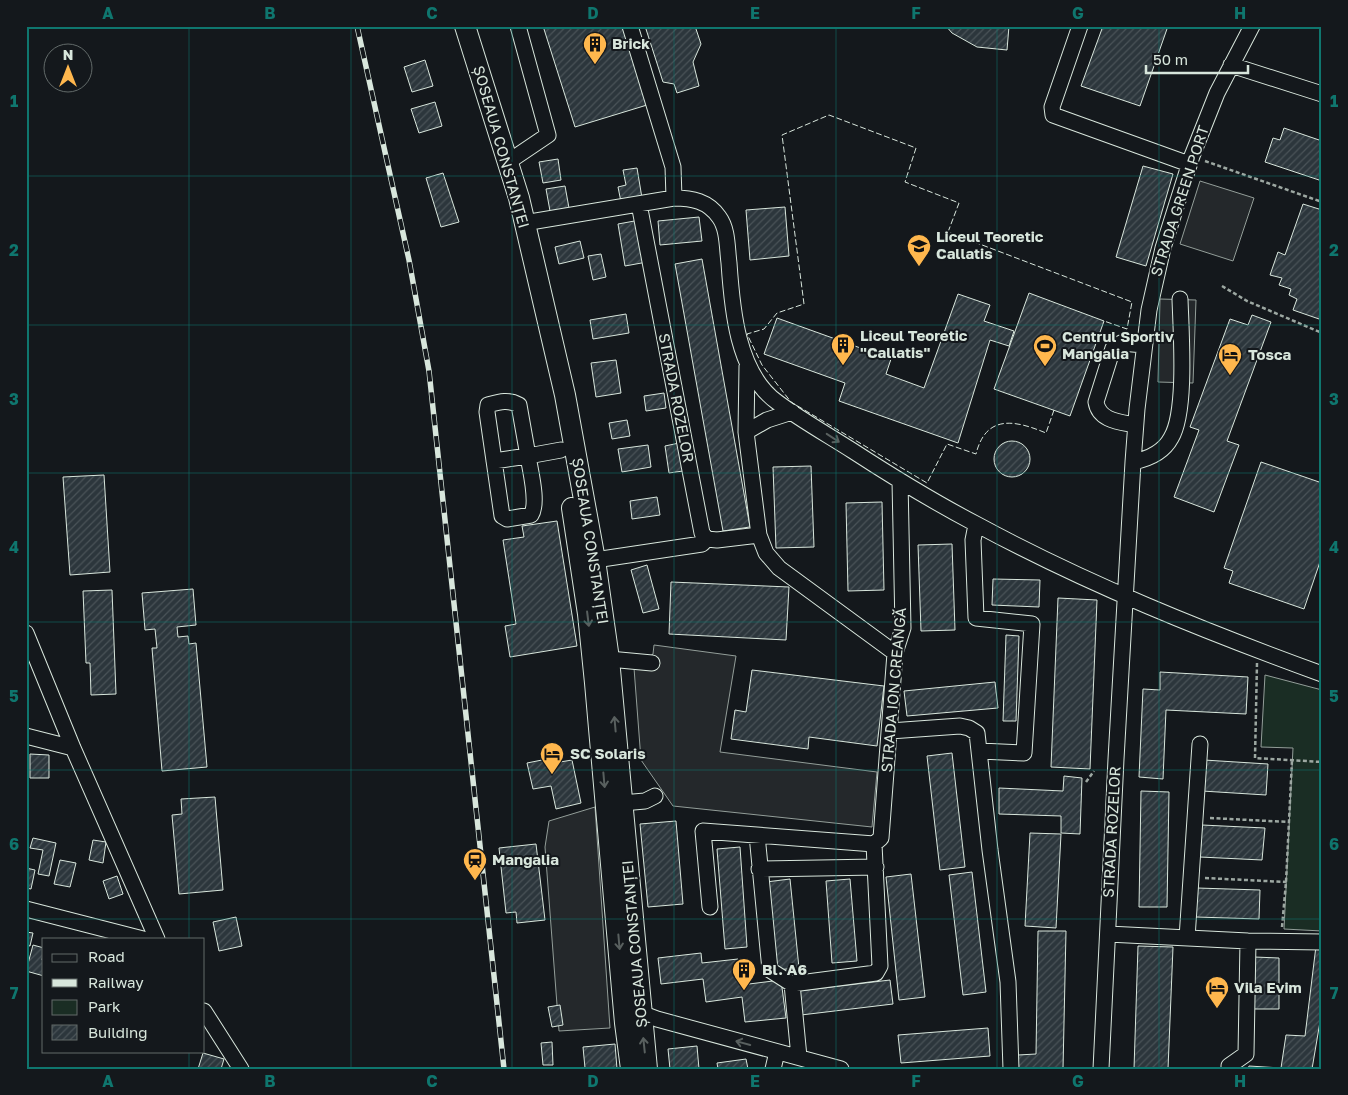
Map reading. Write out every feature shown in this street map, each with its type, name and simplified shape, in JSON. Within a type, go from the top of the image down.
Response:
[{"type":"main road","name":"ȘOSEAUA CONSTANȚEI","points":[[452,26],[489,138],[508,205],[545,363],[576,530],[593,664],[631,1069]]},
{"type":"main road","name":"ȘOSEAUA CONSTANȚEI","points":[[465,26],[508,162],[524,223],[565,395],[595,560],[609,659],[647,1069]]},
{"type":"street","points":[[508,162],[548,135],[518,26]]},
{"type":"street","points":[[630,26],[673,167],[674,198]]},
{"type":"street","points":[[1080,26],[1052,107],[1053,115],[1190,160]]},
{"type":"street","name":"STRADA GREEN PORT","points":[[1125,596],[1136,425],[1144,345],[1158,264],[1190,160],[1213,101],[1252,26]]},
{"type":"street","points":[[1231,65],[1322,94]]},
{"type":"street","points":[[524,223],[674,198],[693,198],[710,207],[721,218],[726,235],[732,298],[740,342],[757,382],[774,401],[900,481],[976,525],[1090,581],[1257,650],[1322,674]]},
{"type":"street","name":"STRADA ROZELOR","points":[[639,204],[702,533],[706,538]]},
{"type":"street","points":[[1133,462],[1149,458],[1162,448],[1171,438],[1178,420],[1181,393],[1180,299]]},
{"type":"street","points":[[1136,425],[1105,418],[1097,409],[1096,402],[1113,348],[1121,343],[1144,345]]},
{"type":"street","points":[[747,360],[746,432],[759,535],[766,553],[779,568],[896,652]]},
{"type":"street","points":[[505,401],[519,404],[528,456],[534,502],[533,511],[531,515],[507,519],[502,516],[487,412],[488,404],[505,401]]},
{"type":"street","points":[[746,432],[767,420],[792,412]]},
{"type":"street","points":[[494,461],[561,450]]},
{"type":"street","name":"STRADA ION CREANGĂ","points":[[792,984],[876,973],[880,966],[876,867],[896,652],[903,628],[900,481]]},
{"type":"street","points":[[976,525],[974,540],[976,618],[1032,624],[1024,753],[980,751]]},
{"type":"street","points":[[595,560],[702,544],[706,538],[717,540],[759,535]]},
{"type":"street","name":"STRADA ROZELOR","points":[[1101,1069],[1125,596]]},
{"type":"street","points":[[26,633],[73,748],[157,938]]},
{"type":"street","points":[[609,659],[652,662]]},
{"type":"street","points":[[890,731],[960,726],[969,728],[977,733],[990,850],[1008,982],[1011,1069]]},
{"type":"street","points":[[26,736],[73,748]]},
{"type":"street","points":[[1187,938],[1200,744]]},
{"type":"street","points":[[622,803],[645,801],[655,796]]},
{"type":"street","points":[[710,907],[703,831],[878,841]]},
{"type":"street","points":[[757,835],[770,970],[792,984],[799,1057]]},
{"type":"street","points":[[759,869],[876,867]]},
{"type":"street","points":[[26,909],[139,938]]},
{"type":"street","points":[[1108,934],[1248,941],[1322,942]]},
{"type":"street","points":[[1229,1069],[1229,1066],[1246,1054],[1248,941]]},
{"type":"street","points":[[205,1013],[241,1069]]},
{"type":"street","points":[[641,1013],[841,1069]]},
{"type":"street","points":[[773,1069],[777,1052]]},
{"type":"path","points":[[1190,160],[1322,202]]},
{"type":"path","points":[[1222,286],[1247,301],[1322,333]]},
{"type":"path","points":[[1257,650],[1255,758],[1322,762]]},
{"type":"path","points":[[1281,941],[1292,760]]},
{"type":"path","points":[[1086,782],[1094,771]]},
{"type":"path","points":[[1196,818],[1289,822]]},
{"type":"path","points":[[1191,878],[1286,882]]},
{"type":"green space","points":[[1265,675],[1322,690],[1322,931],[1284,929],[1293,748],[1261,747]]},
{"type":"shaded area","points":[[1200,181],[1254,198],[1233,261],[1180,244]]},
{"type":"shaded area","points":[[1160,299],[1196,300],[1193,383],[1158,382]]},
{"type":"shaded area","points":[[654,645],[736,656],[720,752],[877,772],[872,827],[673,806],[641,760],[634,668],[653,654]]},
{"type":"shaded area","points":[[595,807],[610,1028],[559,1031],[545,847],[549,821]]},
{"type":"building","name":"Brick","points":[[543,26],[622,26],[647,105],[575,127]]},
{"type":"building","points":[[645,26],[695,26],[701,44],[693,62],[699,86],[677,93],[674,84],[663,82]]},
{"type":"building","points":[[946,26],[1009,26],[1007,50],[977,47],[952,33]]},
{"type":"building","points":[[1103,26],[1168,26],[1140,106],[1081,86]]},
{"type":"building","points":[[425,60],[433,86],[412,92],[404,67]]},
{"type":"building","points":[[435,102],[442,126],[419,133],[411,109]]},
{"type":"building","points":[[1284,128],[1322,141],[1322,181],[1265,162],[1273,138],[1280,140]]},
{"type":"building","points":[[558,159],[561,180],[543,183],[539,162]]},
{"type":"building","points":[[1143,166],[1173,174],[1146,266],[1116,257]]},
{"type":"building","points":[[637,168],[642,198],[621,202],[618,187],[626,185],[623,170]]},
{"type":"building","points":[[443,173],[459,222],[441,227],[426,178]]},
{"type":"building","points":[[565,186],[569,208],[550,211],[546,189]]},
{"type":"building","points":[[1303,204],[1322,210],[1322,320],[1293,310],[1297,299],[1289,295],[1291,289],[1279,285],[1282,278],[1270,275],[1278,252],[1285,255]]},
{"type":"building","points":[[785,207],[789,256],[750,260],[746,210]]},
{"type":"building","points":[[699,217],[702,241],[660,245],[658,221]]},
{"type":"building","points":[[640,220],[647,262],[625,266],[618,224]]},
{"type":"building","points":[[580,241],[584,258],[559,264],[555,247]]},
{"type":"building","points":[[601,254],[606,277],[593,280],[588,256]]},
{"type":"building","points":[[702,259],[750,527],[723,531],[675,264]]},
{"type":"building","name":"Centrul Sportiv Mangalia","points":[[1029,293],[1104,321],[1070,416],[994,389]]},
{"type":"building","name":"Liceul Teoretic \"Callatis\"","points":[[958,294],[990,305],[984,321],[1014,331],[1009,346],[990,340],[958,443],[839,401],[845,383],[764,354],[777,318],[891,359],[886,374],[924,388]]},
{"type":"building","points":[[626,314],[629,333],[593,339],[590,320]]},
{"type":"building","name":"Tosca","points":[[1252,315],[1271,322],[1227,441],[1239,445],[1214,512],[1174,497],[1199,430],[1190,427],[1230,319],[1248,325]]},
{"type":"building","points":[[616,360],[621,393],[596,397],[591,363]]},
{"type":"building","points":[[664,393],[666,408],[646,411],[644,396]]},
{"type":"building","points":[[627,420],[630,436],[612,439],[609,423]]},
{"type":"building","points":[[1012,441],[1019,442],[1025,446],[1029,452],[1029,466],[1025,472],[1019,476],[1012,477],[1005,476],[999,472],[995,466],[994,459],[995,452],[999,446],[1005,442]]},
{"type":"building","points":[[679,443],[683,471],[669,473],[665,446]]},
{"type":"building","points":[[648,445],[651,467],[622,472],[618,449]]},
{"type":"building","points":[[1261,462],[1322,483],[1322,556],[1304,609],[1229,583],[1233,571],[1224,568]]},
{"type":"building","points":[[811,466],[814,547],[776,548],[773,467]]},
{"type":"building","points":[[104,475],[110,572],[70,575],[63,477]]},
{"type":"building","points":[[657,497],[660,515],[632,519],[630,501]]},
{"type":"building","points":[[882,502],[884,590],[848,591],[846,503]]},
{"type":"building","points":[[557,521],[577,646],[510,657],[505,626],[516,624],[503,540],[524,537],[522,526]]},
{"type":"building","points":[[952,544],[955,630],[921,631],[918,545]]},
{"type":"building","points":[[647,565],[659,609],[643,613],[631,570]]},
{"type":"building","points":[[993,579],[1040,580],[1039,607],[992,605]]},
{"type":"building","points":[[671,582],[789,587],[786,640],[669,634]]},
{"type":"building","points":[[193,589],[196,625],[177,627],[178,637],[188,636],[189,644],[196,643],[207,767],[162,771],[152,648],[157,648],[155,629],[145,630],[142,593]]},
{"type":"building","points":[[112,590],[116,694],[91,695],[90,663],[86,663],[83,591]]},
{"type":"building","points":[[1058,598],[1097,600],[1090,769],[1051,767]]},
{"type":"building","points":[[1006,635],[1019,636],[1016,721],[1003,721]]},
{"type":"building","points":[[752,670],[884,686],[877,746],[809,737],[808,749],[731,739],[735,710],[746,712]]},
{"type":"building","points":[[1160,672],[1248,677],[1246,714],[1166,710],[1163,779],[1139,777],[1143,689],[1160,690]]},
{"type":"building","points":[[995,682],[998,708],[907,716],[904,691]]},
{"type":"building","points":[[952,753],[965,867],[940,870],[927,756]]},
{"type":"building","points":[[30,754],[49,755],[49,778],[30,778]]},
{"type":"building","name":"SC Solaris","points":[[552,758],[554,763],[572,760],[581,803],[556,809],[551,786],[533,789],[527,763]]},
{"type":"building","points":[[1204,760],[1268,764],[1266,795],[1202,791]]},
{"type":"building","points":[[1064,776],[1082,778],[1080,834],[1061,833],[1061,816],[999,814],[999,788],[1063,791]]},
{"type":"building","points":[[1141,791],[1169,792],[1167,907],[1139,907]]},
{"type":"building","points":[[215,797],[223,890],[179,894],[172,815],[182,814],[181,799]]},
{"type":"building","points":[[676,821],[683,904],[648,907],[640,824]]},
{"type":"building","points":[[1202,825],[1265,828],[1262,860],[1200,857]]},
{"type":"building","points":[[1030,833],[1061,834],[1056,928],[1025,926]]},
{"type":"building","points":[[33,838],[56,843],[49,876],[38,874],[43,850],[30,848]]},
{"type":"building","points":[[93,840],[106,842],[103,863],[89,860]]},
{"type":"building","points":[[536,844],[545,920],[517,923],[516,912],[506,913],[499,848]]},
{"type":"building","points":[[740,847],[747,947],[725,949],[717,849]]},
{"type":"building","points":[[60,860],[76,863],[70,887],[54,884]]},
{"type":"building","points":[[26,868],[35,870],[31,889],[26,888]]},
{"type":"building","points":[[972,872],[986,992],[963,995],[949,875]]},
{"type":"building","points":[[911,874],[925,997],[899,1000],[886,877]]},
{"type":"building","points":[[117,876],[123,894],[109,899],[103,881]]},
{"type":"building","points":[[790,879],[799,968],[776,970],[766,882]]},
{"type":"building","points":[[850,879],[857,961],[832,963],[826,881]]},
{"type":"building","points":[[1197,888],[1260,890],[1259,919],[1196,917]]},
{"type":"building","points":[[236,917],[242,946],[219,951],[213,922]]},
{"type":"building","points":[[1038,931],[1066,931],[1063,1069],[1018,1069],[1018,1055],[1036,1054]]},
{"type":"building","points":[[26,932],[33,933],[30,946],[26,945]]},
{"type":"building","points":[[33,945],[42,947],[42,975],[26,971]]},
{"type":"building","points":[[1138,946],[1173,947],[1168,1069],[1134,1069]]},
{"type":"building","points":[[1316,946],[1322,947],[1322,1010],[1312,1069],[1248,1069],[1249,1066],[1281,1068],[1286,1035],[1305,1036]]},
{"type":"building","name":"Bl. A6","points":[[701,953],[702,963],[738,959],[741,985],[781,980],[786,1018],[745,1022],[742,997],[706,1002],[703,979],[661,984],[658,958]]},
{"type":"building","points":[[1254,957],[1279,958],[1279,1009],[1254,1009]]},
{"type":"building","points":[[890,980],[893,1004],[801,1015],[798,991]]},
{"type":"building","points":[[560,1005],[563,1025],[552,1027],[548,1007]]},
{"type":"building","points":[[988,1028],[990,1056],[901,1063],[898,1035]]},
{"type":"building","points":[[552,1042],[553,1065],[543,1065],[541,1043]]},
{"type":"building","points":[[615,1044],[617,1069],[585,1068],[583,1047]]},
{"type":"building","points":[[697,1046],[699,1069],[670,1069],[668,1049]]},
{"type":"building","points":[[203,1053],[224,1059],[221,1069],[198,1069]]},
{"type":"building","points":[[746,1059],[748,1069],[718,1069],[717,1063]]},
{"type":"railway","points":[[357,26],[409,260],[429,371],[504,1069]]},
{"type":"fence","points":[[1054,410],[1046,433],[1023,425],[1003,424],[994,426],[987,432],[976,454],[947,444],[927,483],[791,402],[762,365],[747,334],[764,329],[777,313],[804,304],[782,135],[829,115],[916,148],[905,182],[959,203],[948,232],[1132,302],[1127,329],[1104,321]]},
{"type":"place","name":"Brick","points":[[595,65]]},
{"type":"place","name":"Liceul Teoretic Callatis","points":[[919,267]]},
{"type":"place","name":"Liceul Teoretic \"Callatis\"","points":[[843,366]]},
{"type":"place","name":"Centrul Sportiv Mangalia","points":[[1045,367]]},
{"type":"place","name":"Tosca","points":[[1230,376]]},
{"type":"place","name":"SC Solaris","points":[[552,775]]},
{"type":"place","name":"Mangalia","points":[[475,881]]},
{"type":"place","name":"Bl. A6","points":[[744,991]]},
{"type":"place","name":"Vila Evim","points":[[1217,1009]]}]
